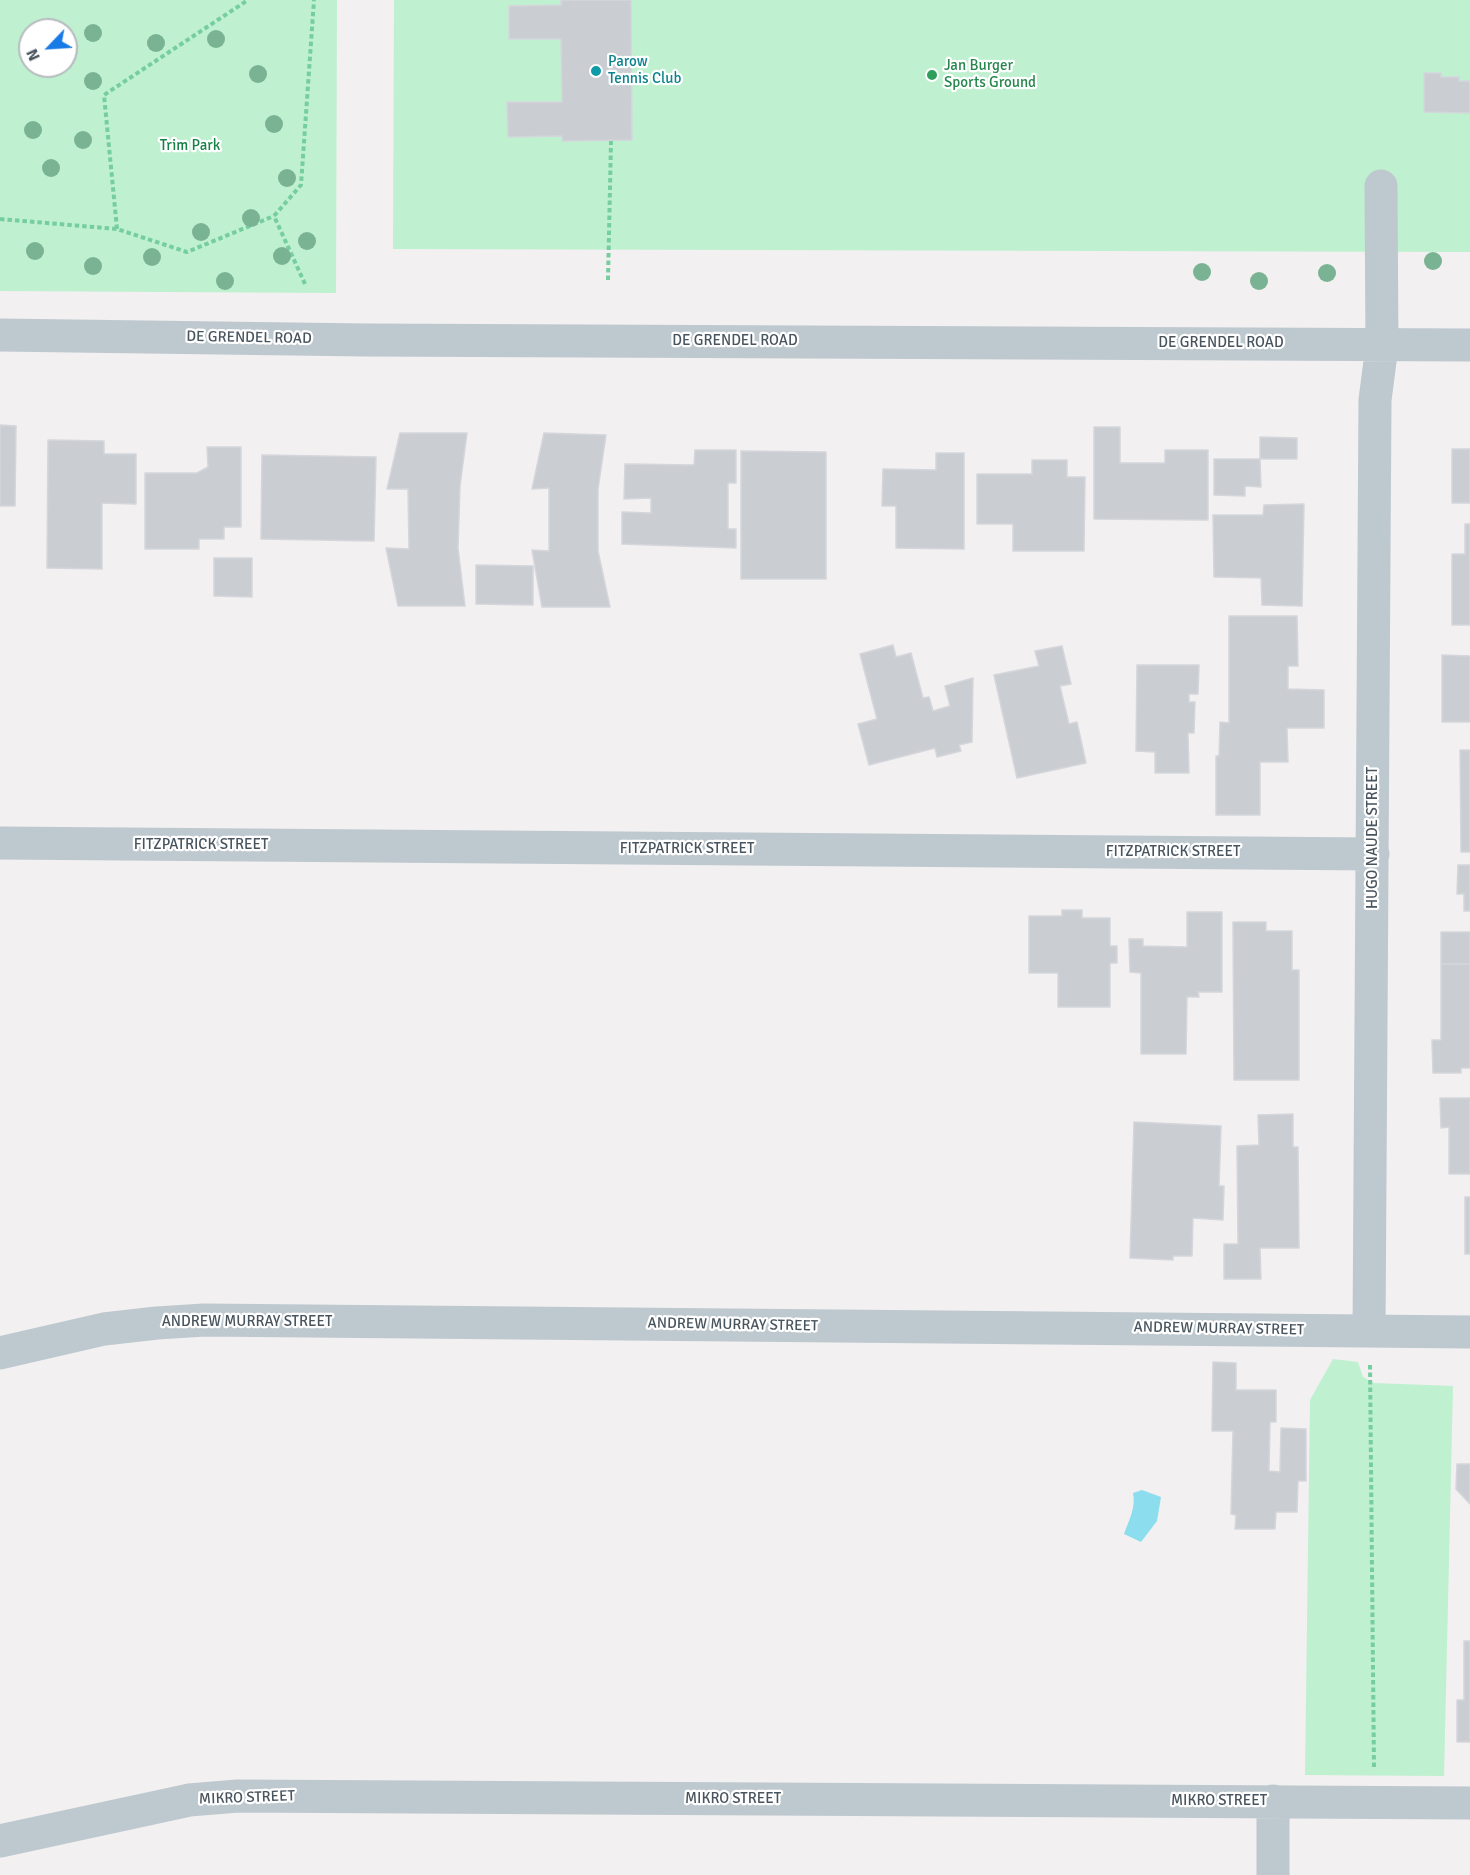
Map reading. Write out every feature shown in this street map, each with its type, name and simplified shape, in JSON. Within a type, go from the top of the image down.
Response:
[{"type":"street","name":"HUGO NAUDE STREET","points":[[1369,1331],[1375,400],[1382,346],[1382,186]]},
{"type":"street","name":"DE GRENDEL ROAD","points":[[0,335],[366,340],[1470,345]]},
{"type":"street","name":"FITZPATRICK STREET","points":[[0,843],[1373,854]]},
{"type":"street","name":"ANDREW MURRAY STREET","points":[[0,1353],[104,1329],[204,1320],[1470,1332]]},
{"type":"street","name":"MIKRO STREET","points":[[0,1841],[189,1800],[238,1796],[1470,1803]]},
{"type":"street","points":[[1273,1875],[1274,1801]]},
{"type":"path","points":[[117,229],[104,95],[248,0]]},
{"type":"path","points":[[0,219],[117,229],[187,252],[274,216],[302,185],[314,0]]},
{"type":"path","points":[[608,280],[611,141]]},
{"type":"path","points":[[274,216],[305,284]]},
{"type":"path","points":[[1369,1331],[1374,1802]]},
{"type":"green space","name":"Trim Park","points":[[0,0],[337,0],[336,293],[0,291]]},
{"type":"green space","name":"Jan Burger Sports Ground","points":[[394,0],[1470,0],[1470,252],[393,249]]},
{"type":"green space","points":[[1333,1359],[1358,1362],[1363,1377],[1374,1383],[1453,1386],[1444,1776],[1305,1775],[1310,1400]]},
{"type":"water","points":[[1142,1490],[1161,1497],[1157,1521],[1141,1542],[1124,1534],[1133,1509],[1133,1493]]},
{"type":"building","name":"Parow Tennis Club","points":[[561,0],[631,0],[632,140],[562,141],[562,136],[508,137],[507,102],[562,102],[561,39],[509,39],[509,6],[561,5]]},
{"type":"building","points":[[1424,73],[1441,73],[1441,77],[1459,77],[1459,81],[1470,81],[1470,113],[1424,112]]},
{"type":"building","points":[[0,425],[16,426],[15,506],[0,506]]},
{"type":"building","points":[[1094,427],[1120,427],[1120,463],[1165,463],[1165,450],[1208,450],[1208,520],[1094,519]]},
{"type":"building","points":[[400,433],[467,433],[460,486],[458,548],[465,606],[398,606],[386,548],[409,549],[408,489],[387,489]]},
{"type":"building","points":[[544,433],[606,435],[598,489],[598,551],[610,607],[542,607],[532,550],[549,551],[549,488],[532,489]]},
{"type":"building","points":[[1260,437],[1297,438],[1297,459],[1260,459]]},
{"type":"building","points":[[48,440],[104,441],[104,454],[136,454],[136,504],[102,503],[102,569],[47,568]]},
{"type":"building","points":[[207,447],[241,447],[241,527],[224,527],[224,539],[199,539],[199,549],[145,549],[145,473],[197,473],[208,467]]},
{"type":"building","points":[[1452,449],[1470,449],[1470,503],[1452,503]]},
{"type":"building","points":[[695,450],[736,450],[736,483],[728,483],[728,529],[736,529],[736,548],[622,544],[622,512],[651,513],[651,498],[624,499],[625,464],[694,465]]},
{"type":"building","points":[[741,451],[826,452],[826,579],[741,579]]},
{"type":"building","points":[[936,453],[964,453],[964,549],[896,548],[896,506],[882,506],[883,469],[936,470]]},
{"type":"building","points":[[262,455],[376,457],[374,541],[261,539]]},
{"type":"building","points":[[1214,459],[1260,459],[1261,487],[1245,486],[1245,496],[1214,495]]},
{"type":"building","points":[[1032,460],[1067,460],[1067,477],[1085,477],[1084,551],[1013,551],[1013,524],[977,524],[977,474],[1032,474]]},
{"type":"building","points":[[1304,504],[1302,606],[1262,605],[1261,578],[1214,577],[1213,515],[1263,515],[1264,505]]},
{"type":"building","points":[[1465,524],[1470,524],[1470,625],[1452,625],[1452,554],[1465,554]]},
{"type":"building","points":[[214,558],[252,558],[252,597],[214,596]]},
{"type":"building","points":[[476,565],[533,566],[533,605],[476,604]]},
{"type":"building","points":[[1229,616],[1297,616],[1298,666],[1288,666],[1288,689],[1324,690],[1324,728],[1287,728],[1288,762],[1260,762],[1260,815],[1216,815],[1216,756],[1219,756],[1220,722],[1229,723]]},
{"type":"building","points":[[893,645],[896,657],[911,653],[923,698],[929,697],[933,711],[950,706],[945,686],[973,678],[972,742],[959,745],[961,751],[937,757],[935,748],[869,765],[858,724],[877,719],[860,654]]},
{"type":"building","points":[[1062,646],[1071,684],[1060,686],[1069,724],[1077,722],[1086,763],[1017,778],[994,675],[1039,666],[1035,651]]},
{"type":"building","points":[[1442,655],[1470,656],[1470,722],[1442,722]]},
{"type":"building","points":[[1137,665],[1199,665],[1198,694],[1189,694],[1189,702],[1195,702],[1194,733],[1188,733],[1189,773],[1155,773],[1155,752],[1136,751]]},
{"type":"building","points":[[1460,750],[1470,750],[1470,852],[1461,852]]},
{"type":"building","points":[[1458,865],[1470,865],[1470,911],[1464,911],[1464,894],[1457,894]]},
{"type":"building","points":[[1062,910],[1082,910],[1082,918],[1110,918],[1110,946],[1117,946],[1117,963],[1110,963],[1110,1007],[1058,1007],[1058,973],[1029,973],[1029,916],[1062,916]]},
{"type":"building","points":[[1187,912],[1222,912],[1222,992],[1198,992],[1199,997],[1187,997],[1186,1054],[1141,1054],[1141,973],[1130,972],[1129,939],[1143,939],[1143,946],[1187,947]]},
{"type":"building","points":[[1233,922],[1266,922],[1266,931],[1292,931],[1292,970],[1299,970],[1299,1080],[1234,1080]]},
{"type":"building","points":[[1441,932],[1470,932],[1470,964],[1441,964]]},
{"type":"building","points":[[1441,964],[1470,964],[1470,1068],[1461,1068],[1461,1073],[1433,1073],[1432,1040],[1441,1040]]},
{"type":"building","points":[[1440,1098],[1470,1098],[1470,1174],[1449,1174],[1449,1127],[1441,1128]]},
{"type":"building","points":[[1293,1114],[1293,1147],[1298,1147],[1299,1248],[1260,1248],[1261,1279],[1224,1279],[1224,1244],[1238,1244],[1237,1146],[1259,1145],[1258,1115]]},
{"type":"building","points":[[1134,1122],[1221,1126],[1219,1186],[1224,1186],[1223,1220],[1193,1218],[1192,1256],[1173,1256],[1173,1260],[1130,1258]]},
{"type":"building","points":[[1465,1197],[1470,1197],[1470,1254],[1465,1254]]},
{"type":"building","points":[[1213,1362],[1236,1363],[1236,1390],[1276,1390],[1276,1422],[1270,1422],[1269,1471],[1280,1472],[1281,1428],[1306,1429],[1306,1481],[1298,1481],[1297,1512],[1276,1512],[1275,1529],[1235,1529],[1236,1515],[1231,1514],[1233,1431],[1212,1431]]},
{"type":"building","points":[[1457,1464],[1470,1464],[1470,1504],[1456,1489]]},
{"type":"building","points":[[1464,1641],[1470,1641],[1470,1742],[1457,1742],[1457,1700],[1464,1700]]},
{"type":"place","name":"Parow Tennis Club","points":[[596,71]]},
{"type":"place","name":"Jan Burger Sports Ground","points":[[932,75]]}]
